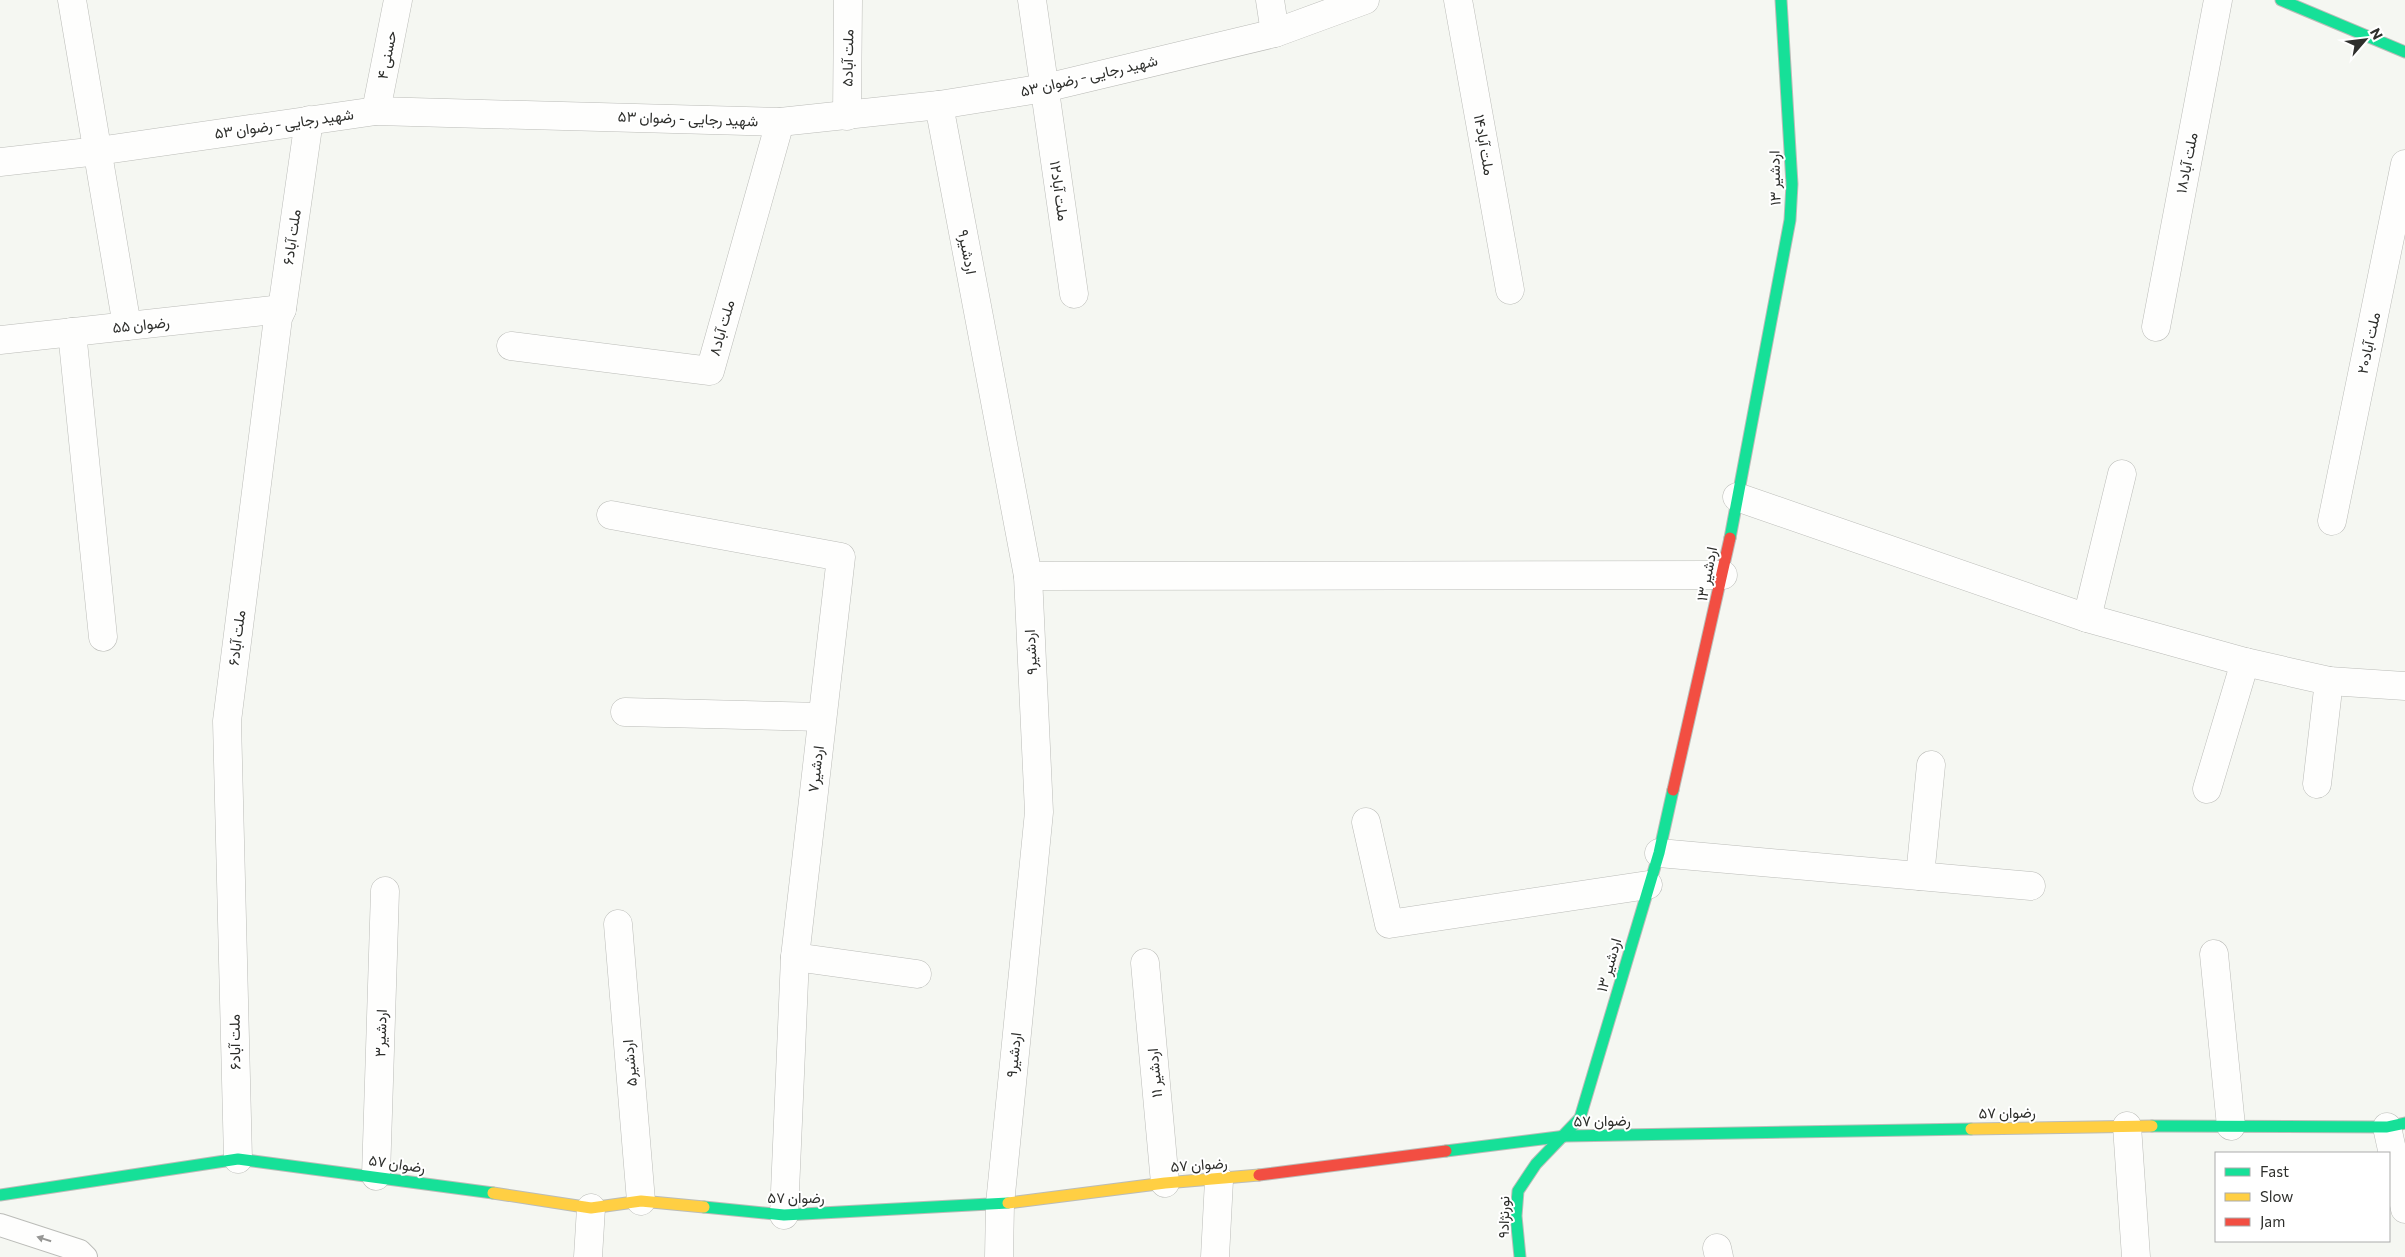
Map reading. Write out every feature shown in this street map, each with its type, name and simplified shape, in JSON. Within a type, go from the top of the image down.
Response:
[{"type":"street","points":[[72,0],[127,326]]},
{"type":"street","name":"حسنی ۴","points":[[376,111],[398,0]]},
{"type":"street","name":"ملت آباد۵","points":[[847,116],[848,0]]},
{"type":"street","name":"ملت آباد۱۲","points":[[1032,0],[1074,294]]},
{"type":"street","points":[[1270,0],[1275,33]]},
{"type":"street","name":"شهید رجایی - رضوان ۵۳","points":[[0,162],[98,151],[376,111],[780,122],[847,116],[939,105],[1045,88],[1275,33],[1364,0]]},
{"type":"street","name":"ملت آباد۱۴","points":[[1458,0],[1510,290]]},
{"type":"street","name":"اردشیر ۱۳","points":[[1566,1136],[1580,1118],[1648,885],[1660,853],[1723,575],[1790,220],[1792,184],[1781,0]]},
{"type":"street","name":"ملت آباد۱۸","points":[[2156,327],[2218,0]]},
{"type":"street","points":[[2281,0],[2405,52]]},
{"type":"street","name":"اردشیر۹","points":[[939,105],[1028,576],[1038,812],[1000,1204],[999,1257]]},
{"type":"street","name":"ملت آباد۶","points":[[238,1159],[227,721],[278,318],[282,309],[309,120]]},
{"type":"street","name":"ملت آباد۸","points":[[511,346],[710,371],[780,122]]},
{"type":"street","name":"ملت آباد۲۰","points":[[2332,521],[2405,164]]},
{"type":"street","name":"رضوان ۵۵","points":[[0,340],[282,309]]},
{"type":"street","points":[[72,332],[103,637]]},
{"type":"street","points":[[2087,618],[2122,474]]},
{"type":"street","points":[[1737,497],[2087,618],[2245,662],[2328,681],[2405,686]]},
{"type":"street","name":"اردشیر۷","points":[[611,515],[841,557],[795,957],[784,1215]]},
{"type":"street","points":[[1028,576],[1723,575]]},
{"type":"street","points":[[2207,789],[2245,662]]},
{"type":"street","points":[[2317,784],[2328,681]]},
{"type":"street","points":[[626,712],[822,717]]},
{"type":"street","points":[[1920,876],[1930,765]]},
{"type":"street","points":[[1366,822],[1389,924],[1648,885]]},
{"type":"street","points":[[1660,853],[2031,886]]},
{"type":"street","name":"اردشیر۳","points":[[376,1176],[385,891]]},
{"type":"street","name":"اردشیر۵","points":[[618,924],[641,1201]]},
{"type":"street","points":[[2214,954],[2231,1126]]},
{"type":"street","points":[[795,957],[917,974]]},
{"type":"street","name":"اردشیر ۱۱","points":[[1145,963],[1165,1183]]},
{"type":"street","points":[[2396,1125],[2405,1209]]},
{"type":"street","name":"رضوان ۵۷","points":[[0,1195],[238,1159],[376,1176],[591,1208],[641,1201],[784,1215],[1000,1204],[1165,1183],[1219,1180],[1566,1136],[2127,1126],[2396,1125]]},
{"type":"street","points":[[2127,1126],[2136,1257]]},
{"type":"street","name":"نورنژاد۹","points":[[1520,1257],[1516,1227],[1518,1191],[1531,1170],[1566,1136]]},
{"type":"street","points":[[1215,1257],[1219,1180]]},
{"type":"street","points":[[588,1257],[591,1208]]},
{"type":"lane","points":[[0,1225],[80,1251],[86,1257]]},
{"type":"traffic: fast","points":[[1730,538],[1790,220],[1792,184],[1781,0]]},
{"type":"traffic: fast","points":[[2281,0],[2405,52]]},
{"type":"traffic: fast","points":[[1520,1257],[1516,1216],[1518,1191],[1536,1164],[1580,1118],[1659,853],[1673,790]]},
{"type":"traffic: fast","points":[[2152,1126],[2387,1127],[2405,1123]]},
{"type":"traffic: fast","points":[[1446,1151],[1566,1136],[1971,1129]]},
{"type":"traffic: fast","points":[[0,1195],[238,1159],[493,1193]]},
{"type":"traffic: fast","points":[[704,1207],[784,1215],[1008,1203]]},
{"type":"traffic: slow","points":[[1971,1129],[2152,1126]]},
{"type":"traffic: slow","points":[[1008,1203],[1165,1183],[1259,1175]]},
{"type":"traffic: slow","points":[[493,1193],[591,1208],[641,1201],[704,1207]]},
{"type":"traffic: jam","points":[[1673,790],[1730,538]]},
{"type":"traffic: jam","points":[[1259,1175],[1446,1151]]}]
